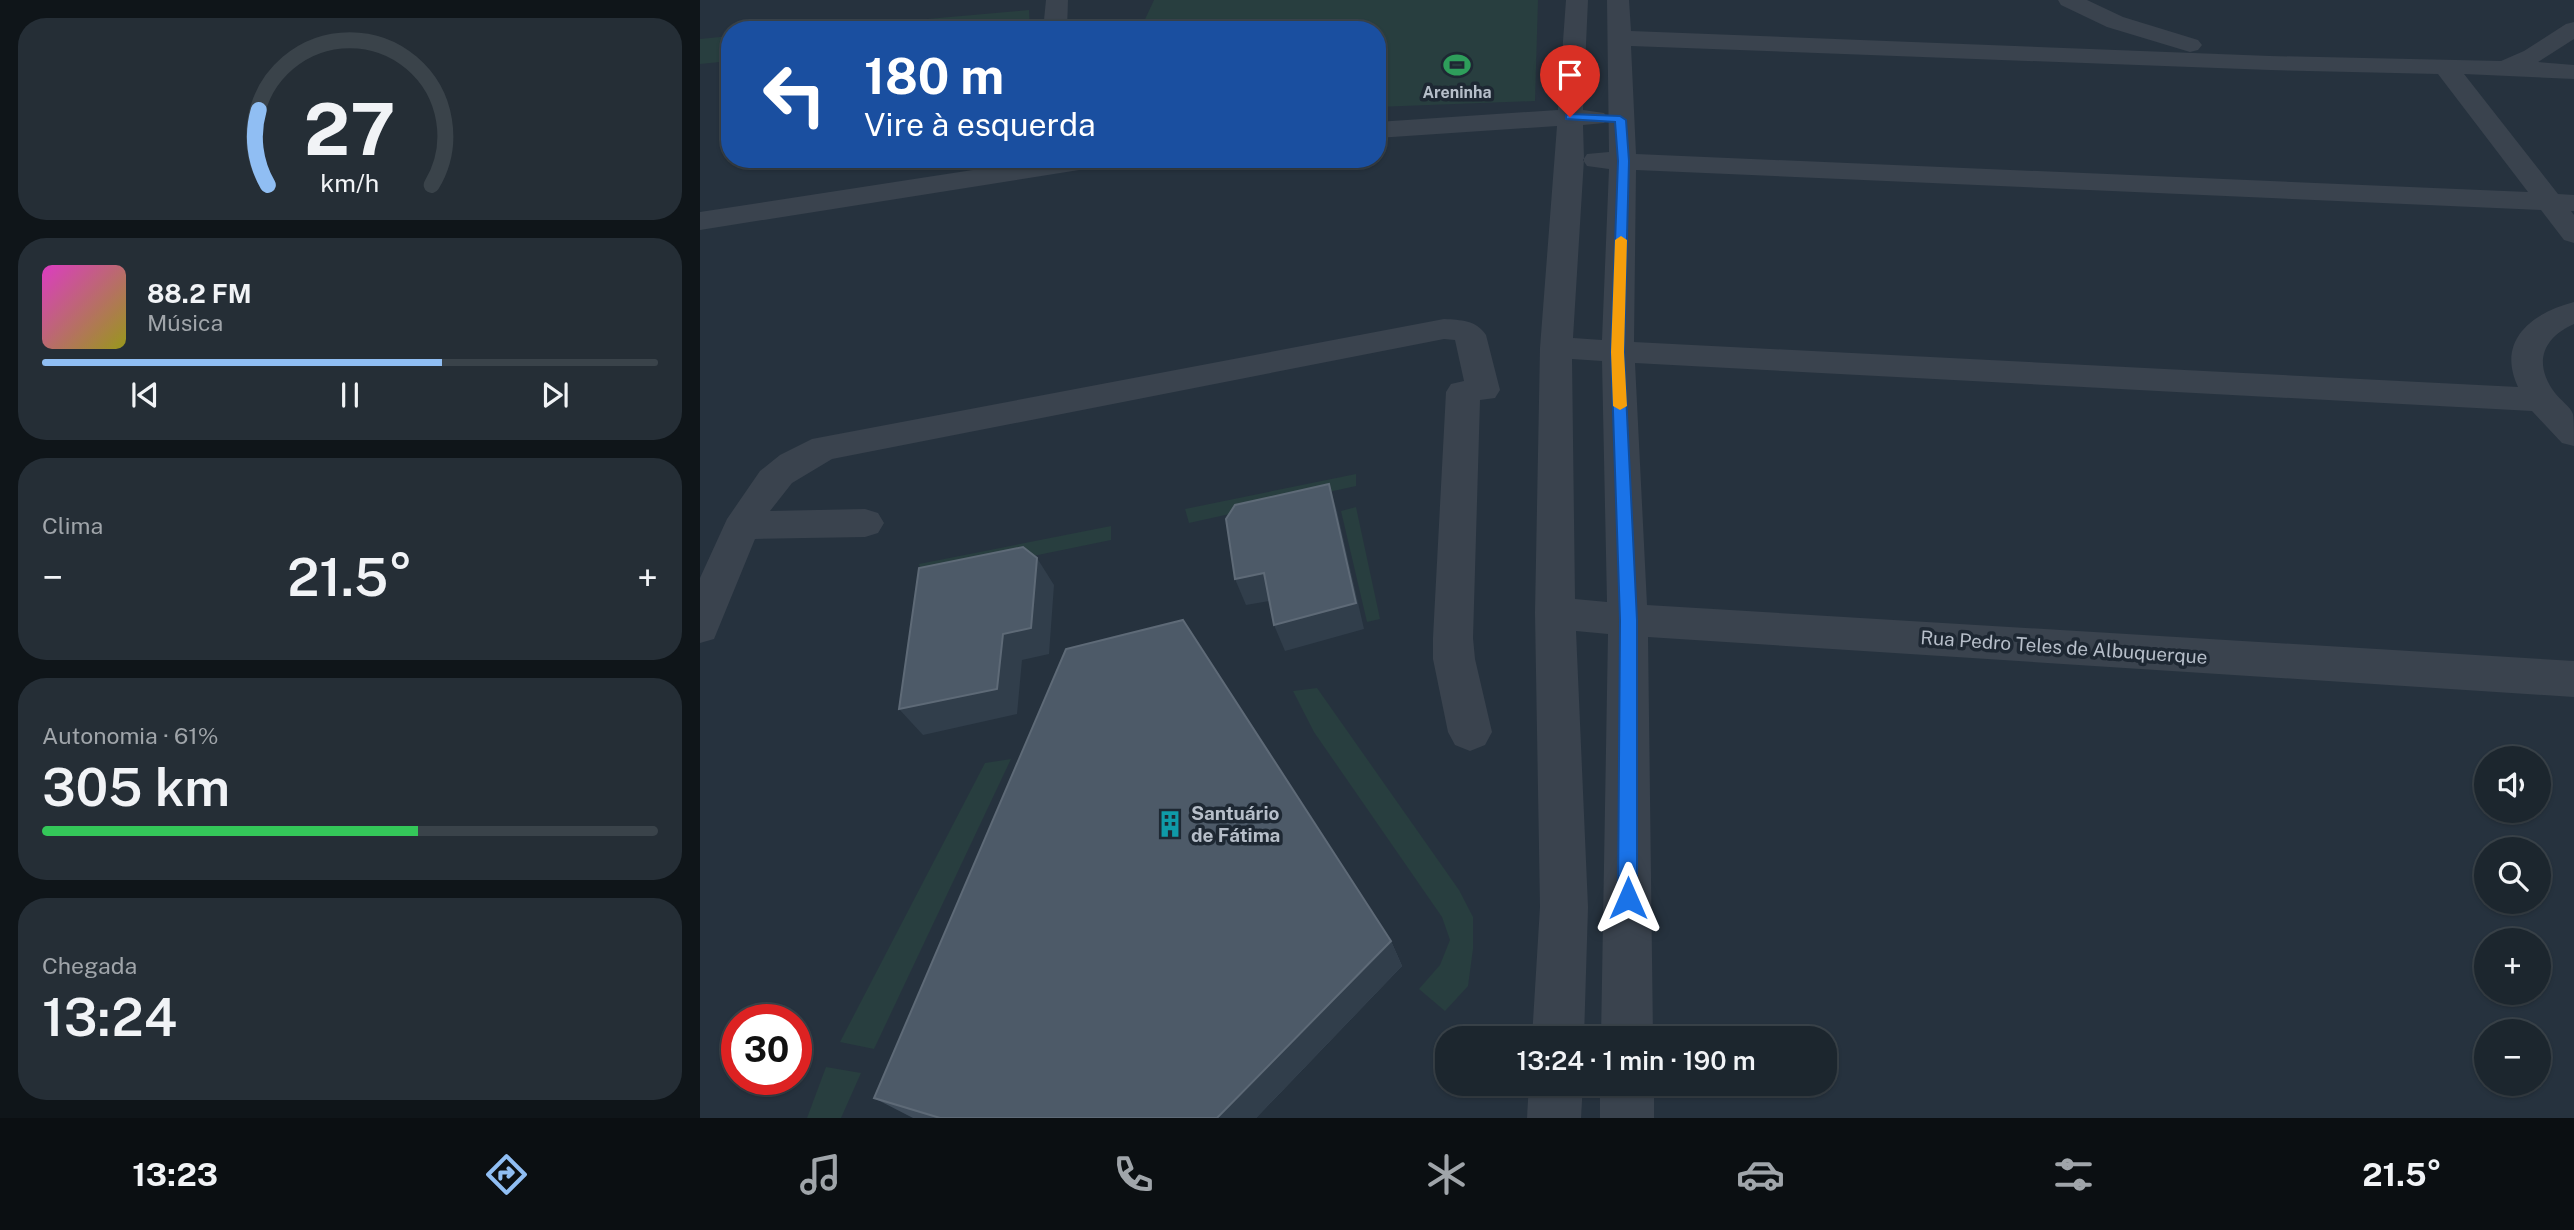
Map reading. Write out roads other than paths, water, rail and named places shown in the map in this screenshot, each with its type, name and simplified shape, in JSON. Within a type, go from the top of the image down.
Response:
[{"type":"street","points":[[1056,21],[1057,0]]},
{"type":"street","points":[[1559,1026],[1564,907],[1555,613],[1556,348],[1570,159],[1577,0]]},
{"type":"street","points":[[1618,0],[1623,161],[1618,352],[1628,620],[1627,1026]]},
{"type":"street","points":[[2069,0],[2115,22],[2148,33],[2270,63]]},
{"type":"street","points":[[2504,68],[2533,56],[2574,29]]},
{"type":"street","points":[[1618,38],[2574,72]]},
{"type":"street","points":[[2446,68],[2561,202],[2574,234]]},
{"type":"street","points":[[1386,129],[1570,117],[1620,120]]},
{"type":"street","points":[[1570,159],[2561,202]]},
{"type":"street","points":[[700,221],[1012,168]]},
{"type":"street","points":[[2574,312],[2550,320],[2529,339],[2525,367],[2541,400],[2574,434]]},
{"type":"street","points":[[700,627],[744,525],[767,486],[796,461],[824,448],[1444,330],[1462,330],[1470,335],[1473,391],[1453,638],[1454,659],[1470,732]]},
{"type":"street","points":[[1556,348],[2541,400]]},
{"type":"street","points":[[744,525],[865,523]]},
{"type":"street","name":"Rua Pedro Teles de Albuquerque","points":[[1555,613],[1628,620],[2574,679]]},
{"type":"street","points":[[1554,1118],[1555,1096]]},
{"type":"street","points":[[1627,1096],[1627,1118]]},
{"type":"place","name":"Areninha","points":[[1457,65]]},
{"type":"place","name":"Santuário de Fátima","points":[[1170,824]]}]
